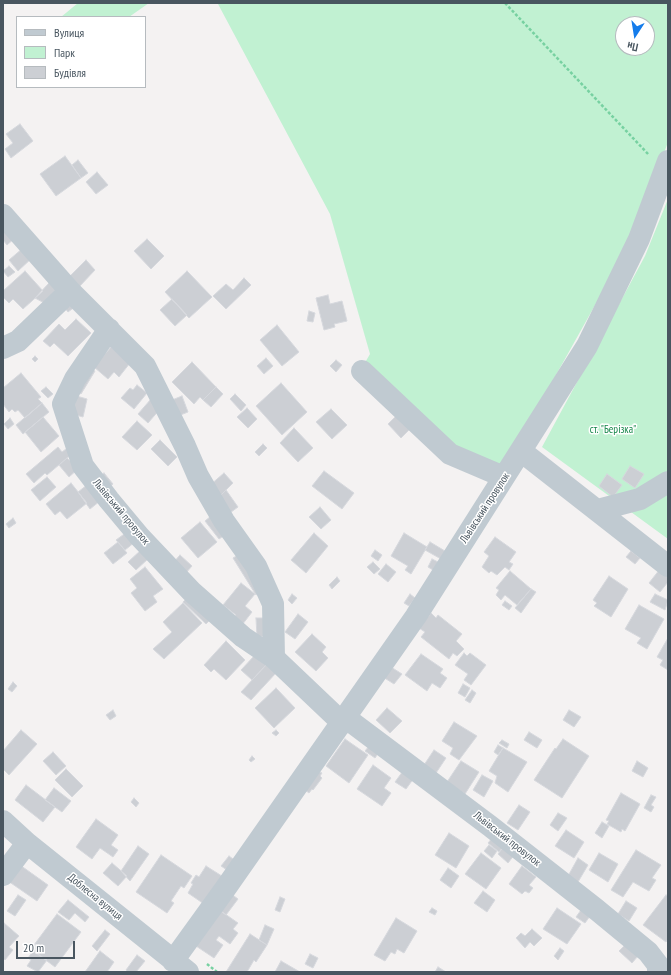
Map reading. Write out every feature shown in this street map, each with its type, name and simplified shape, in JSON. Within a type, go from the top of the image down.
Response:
[{"type":"street","name":"Львівський провулок","points":[[181,966],[226,889],[416,616],[587,346],[639,239],[666,166]]},
{"type":"street","points":[[3,215],[70,291],[145,366],[186,446],[198,476],[224,521],[256,566],[273,604],[274,658]]},
{"type":"street","points":[[3,348],[18,341],[70,291]]},
{"type":"street","name":"Львівський провулок","points":[[109,330],[76,379],[63,404],[83,466],[139,536],[192,592],[243,637],[274,658],[334,715],[354,724],[490,826],[596,910],[648,952],[658,965],[658,972]]},
{"type":"street","points":[[362,371],[450,454],[504,477]]},
{"type":"street","points":[[521,451],[668,566]]},
{"type":"street","points":[[598,510],[640,499],[668,482]]},
{"type":"street","name":"Доблесна вулиця","points":[[3,821],[27,843],[181,966]]},
{"type":"street","points":[[3,875],[27,843]]},
{"type":"path","points":[[504,3],[666,166]]},
{"type":"green space","points":[[78,3],[149,3],[130,16],[62,16]]},
{"type":"green space","points":[[210,3],[668,3],[668,142],[632,239],[495,484],[359,373],[370,354],[330,214],[218,4]]},
{"type":"green space","name":"ст. \"Берізка\"","points":[[668,199],[668,539],[542,447],[645,256]]},
{"type":"building","points":[[20,124],[33,141],[11,158],[5,149],[13,143],[6,134]]},
{"type":"building","points":[[65,156],[81,178],[56,196],[40,174]]},
{"type":"building","points":[[78,160],[88,173],[81,178],[72,165]]},
{"type":"building","points":[[97,172],[108,185],[96,194],[86,182]]},
{"type":"building","points":[[3,226],[16,237],[7,245],[3,240]]},
{"type":"building","points":[[147,239],[164,256],[151,269],[134,251]]},
{"type":"building","points":[[23,248],[32,258],[18,271],[9,260]]},
{"type":"building","points":[[86,260],[95,270],[79,287],[69,277]]},
{"type":"building","points":[[9,266],[15,272],[8,277],[3,271]]},
{"type":"building","points":[[25,271],[43,291],[23,309],[13,299],[9,303],[3,297],[3,291]]},
{"type":"building","points":[[187,271],[212,297],[189,318],[165,292]]},
{"type":"building","points":[[244,278],[251,285],[226,309],[213,296],[226,284],[233,290]]},
{"type":"building","points":[[49,283],[60,291],[48,305],[35,298]]},
{"type":"building","points":[[328,295],[330,304],[342,301],[347,321],[334,324],[335,327],[324,330],[316,298]]},
{"type":"building","points":[[172,299],[187,315],[175,326],[160,310]]},
{"type":"building","points":[[76,306],[68,312],[64,307]]},
{"type":"building","points":[[309,311],[315,313],[313,322],[307,321]]},
{"type":"building","points":[[76,319],[91,333],[68,356],[54,343],[50,347],[43,341],[59,324],[65,330]]},
{"type":"building","points":[[277,325],[299,352],[282,366],[260,340]]},
{"type":"building","points":[[111,347],[130,363],[119,377],[114,372],[108,379],[94,367]]},
{"type":"building","points":[[35,356],[38,359],[35,362],[32,359]]},
{"type":"building","points":[[266,358],[273,366],[264,374],[257,366]]},
{"type":"building","points":[[336,360],[342,365],[336,372],[330,366]]},
{"type":"building","points":[[192,362],[216,387],[203,400],[200,397],[194,404],[172,382]]},
{"type":"building","points":[[89,368],[95,371],[81,394],[75,390]]},
{"type":"building","points":[[21,373],[41,397],[38,399],[42,403],[25,418],[18,410],[15,412],[12,409],[9,412],[3,404],[3,388]]},
{"type":"building","points":[[281,383],[307,412],[282,435],[256,406]]},
{"type":"building","points":[[137,385],[147,393],[134,409],[121,398],[130,388],[133,390]]},
{"type":"building","points":[[46,387],[53,394],[48,398],[41,391]]},
{"type":"building","points":[[216,387],[223,394],[211,407],[203,400]]},
{"type":"building","points":[[235,394],[246,405],[241,411],[230,399]]},
{"type":"building","points":[[73,395],[87,399],[83,417],[69,413]]},
{"type":"building","points":[[182,396],[188,412],[178,416],[172,400]]},
{"type":"building","points":[[151,399],[161,408],[148,423],[138,414]]},
{"type":"building","points":[[42,403],[49,412],[23,434],[16,425]]},
{"type":"building","points":[[247,408],[257,419],[248,428],[237,417]]},
{"type":"building","points":[[331,409],[347,425],[332,439],[316,422]]},
{"type":"building","points":[[397,415],[410,429],[401,438],[388,424]]},
{"type":"building","points":[[43,417],[59,436],[41,452],[25,432]]},
{"type":"building","points":[[10,418],[14,424],[8,429],[4,424]]},
{"type":"building","points":[[137,421],[152,435],[137,450],[122,437]]},
{"type":"building","points":[[294,428],[313,448],[298,462],[280,443]]},
{"type":"building","points":[[160,440],[177,457],[168,466],[151,449]]},
{"type":"building","points":[[263,444],[267,448],[259,456],[255,452]]},
{"type":"building","points":[[70,446],[73,453],[47,475],[45,473],[34,483],[26,474],[58,447],[62,452]]},
{"type":"building","points":[[67,458],[78,469],[69,477],[59,465]]},
{"type":"building","points":[[630,466],[644,474],[635,488],[622,479]]},
{"type":"building","points":[[324,471],[354,493],[342,509],[312,486]]},
{"type":"building","points":[[104,473],[113,484],[108,488],[99,477]]},
{"type":"building","points":[[224,473],[233,483],[220,496],[209,486]]},
{"type":"building","points":[[607,474],[622,485],[613,497],[599,486]]},
{"type":"building","points":[[47,477],[56,487],[40,501],[31,490]]},
{"type":"building","points":[[71,483],[87,503],[67,519],[60,511],[55,515],[46,504]]},
{"type":"building","points":[[87,485],[100,501],[90,509],[78,492]]},
{"type":"building","points":[[226,490],[238,507],[227,515],[220,496]]},
{"type":"building","points":[[320,507],[331,520],[321,529],[309,517]]},
{"type":"building","points":[[211,516],[225,535],[219,539],[205,521]]},
{"type":"building","points":[[13,518],[16,523],[9,528],[6,524]]},
{"type":"building","points":[[200,522],[217,542],[198,558],[181,538]]},
{"type":"building","points":[[127,532],[135,542],[125,550],[116,540]]},
{"type":"building","points":[[314,533],[328,546],[306,573],[291,560]]},
{"type":"building","points":[[404,533],[427,547],[411,574],[405,570],[408,566],[391,556]]},
{"type":"building","points":[[495,537],[516,552],[509,562],[513,564],[509,570],[505,567],[497,575],[491,571],[489,573],[482,567],[489,556],[484,552]]},
{"type":"building","points":[[118,542],[127,553],[113,564],[104,553]]},
{"type":"building","points":[[430,542],[445,551],[441,559],[425,550]]},
{"type":"building","points":[[141,550],[149,558],[136,570],[128,562]]},
{"type":"building","points":[[375,550],[382,555],[378,561],[371,556]]},
{"type":"building","points":[[631,551],[640,558],[635,564],[626,557]]},
{"type":"building","points":[[240,554],[262,591],[256,595],[233,558]]},
{"type":"building","points":[[180,555],[192,566],[185,574],[173,563]]},
{"type":"building","points":[[432,559],[438,562],[433,570],[428,567]]},
{"type":"building","points":[[373,562],[380,569],[374,574],[367,567]]},
{"type":"building","points":[[386,564],[396,572],[388,582],[378,574]]},
{"type":"building","points":[[145,567],[163,589],[153,596],[157,602],[145,611],[131,593],[137,588],[130,579]]},
{"type":"building","points":[[660,569],[668,574],[668,582],[660,592],[649,583]]},
{"type":"building","points":[[510,571],[531,589],[517,605],[505,595],[501,600],[496,595],[499,590],[496,588]]},
{"type":"building","points":[[609,576],[628,589],[611,617],[594,606],[597,603],[593,600]]},
{"type":"building","points":[[337,577],[340,581],[332,589],[329,585]]},
{"type":"building","points":[[241,583],[255,594],[245,606],[252,612],[242,625],[234,618],[236,615],[223,605]]},
{"type":"building","points":[[531,589],[536,592],[521,613],[515,608]]},
{"type":"building","points":[[292,594],[297,598],[292,604],[288,600]]},
{"type":"building","points":[[410,594],[415,598],[409,606],[404,603]]},
{"type":"building","points":[[655,594],[668,600],[665,610],[650,602]]},
{"type":"building","points":[[188,597],[211,619],[206,624],[183,602]]},
{"type":"building","points":[[505,601],[512,606],[509,610],[502,605]]},
{"type":"building","points":[[183,603],[202,623],[164,659],[153,649],[172,632],[163,622]]},
{"type":"building","points":[[639,605],[664,619],[647,649],[637,643],[641,638],[625,629]]},
{"type":"building","points":[[431,613],[436,618],[438,615],[462,634],[456,641],[464,649],[457,656],[453,653],[449,659],[421,637],[425,632],[419,628]]},
{"type":"building","points":[[298,614],[308,622],[295,639],[285,632]]},
{"type":"building","points":[[256,618],[267,618],[267,636],[257,637]]},
{"type":"building","points":[[312,634],[326,647],[322,652],[328,658],[316,671],[295,652]]},
{"type":"building","points":[[668,638],[668,670],[660,665],[663,660],[657,657]]},
{"type":"building","points":[[226,641],[245,660],[226,680],[214,669],[211,672],[204,665]]},
{"type":"building","points":[[464,653],[467,656],[470,653],[486,665],[471,685],[464,680],[468,674],[455,665]]},
{"type":"building","points":[[421,654],[443,669],[440,673],[447,678],[440,688],[432,683],[427,691],[405,675]]},
{"type":"building","points":[[255,655],[267,664],[252,680],[241,670]]},
{"type":"building","points":[[267,664],[276,673],[251,700],[241,692]]},
{"type":"building","points":[[391,667],[402,674],[394,684],[383,677]]},
{"type":"building","points":[[13,682],[17,686],[12,692],[8,689]]},
{"type":"building","points":[[463,684],[470,688],[465,697],[458,693]]},
{"type":"building","points":[[276,688],[295,708],[274,728],[255,708]]},
{"type":"building","points":[[472,690],[476,693],[470,703],[465,700]]},
{"type":"building","points":[[387,708],[402,721],[390,733],[376,720]]},
{"type":"building","points":[[113,710],[116,716],[110,720],[106,715]]},
{"type":"building","points":[[569,710],[581,717],[574,727],[563,720]]},
{"type":"building","points":[[454,722],[477,736],[459,760],[450,754],[453,748],[442,741]]},
{"type":"building","points":[[21,730],[37,744],[9,775],[3,769],[3,751]]},
{"type":"building","points":[[276,730],[279,733],[276,736],[272,733]]},
{"type":"building","points":[[529,732],[542,740],[537,748],[524,740]]},
{"type":"building","points":[[345,739],[368,755],[349,783],[326,766]]},
{"type":"building","points":[[563,739],[589,756],[562,798],[534,780],[555,748],[556,749]]},
{"type":"building","points":[[502,740],[509,744],[507,748],[499,743]]},
{"type":"building","points":[[498,745],[503,748],[498,755],[494,752]]},
{"type":"building","points":[[369,746],[379,752],[375,758],[365,751]]},
{"type":"building","points":[[503,748],[527,762],[508,792],[495,783],[497,776],[489,771]]},
{"type":"building","points":[[434,750],[446,758],[436,773],[424,765]]},
{"type":"building","points":[[53,752],[66,766],[56,775],[43,761]]},
{"type":"building","points":[[252,756],[255,759],[251,762],[249,760]]},
{"type":"building","points":[[461,761],[479,772],[465,794],[447,782]]},
{"type":"building","points":[[637,761],[648,768],[643,777],[632,771]]},
{"type":"building","points":[[373,765],[391,778],[384,788],[391,793],[382,806],[357,789]]},
{"type":"building","points":[[66,769],[83,786],[72,797],[55,780]]},
{"type":"building","points":[[403,771],[414,778],[406,789],[395,782]]},
{"type":"building","points":[[320,772],[322,773],[320,776],[322,778],[313,790],[312,789],[309,793],[302,788]]},
{"type":"building","points":[[482,775],[493,781],[484,797],[473,790]]},
{"type":"building","points":[[26,785],[55,807],[43,822],[15,800]]},
{"type":"building","points":[[54,788],[71,801],[62,812],[45,800]]},
{"type":"building","points":[[621,793],[640,804],[625,831],[622,829],[621,832],[607,824],[609,821],[606,820]]},
{"type":"building","points":[[651,795],[656,797],[651,805],[654,807],[651,812],[644,808]]},
{"type":"building","points":[[134,798],[139,803],[136,807],[131,802]]},
{"type":"building","points":[[519,805],[530,812],[518,830],[507,823]]},
{"type":"building","points":[[558,813],[567,818],[558,831],[550,825]]},
{"type":"building","points":[[96,819],[118,835],[111,845],[118,850],[113,857],[100,848],[92,859],[76,847]]},
{"type":"building","points":[[602,822],[609,826],[602,838],[595,833]]},
{"type":"building","points":[[566,830],[584,842],[574,858],[555,846]]},
{"type":"building","points":[[449,833],[469,846],[456,868],[435,855]]},
{"type":"building","points":[[493,837],[504,846],[499,852],[488,843]]},
{"type":"building","points":[[489,845],[497,851],[492,858],[484,851]]},
{"type":"building","points":[[138,846],[149,854],[130,881],[121,871]]},
{"type":"building","points":[[504,846],[515,854],[508,863],[498,854]]},
{"type":"building","points":[[636,850],[661,865],[652,878],[656,880],[649,891],[633,882],[623,897],[611,890]]},
{"type":"building","points":[[481,853],[501,868],[486,889],[465,874]]},
{"type":"building","points":[[599,853],[618,864],[608,882],[589,870]]},
{"type":"building","points":[[161,855],[192,876],[184,888],[181,886],[171,901],[174,903],[167,913],[136,892]]},
{"type":"building","points":[[229,856],[237,862],[230,872],[221,866]]},
{"type":"building","points":[[578,858],[588,865],[578,882],[568,876]]},
{"type":"building","points":[[112,863],[127,876],[118,886],[103,873]]},
{"type":"building","points":[[20,865],[48,885],[37,901],[8,881]]},
{"type":"building","points":[[206,866],[225,878],[207,906],[188,893],[193,884],[191,883],[196,875],[199,877]]},
{"type":"building","points":[[522,866],[536,877],[529,885],[533,888],[529,893],[525,891],[522,894],[509,884]]},
{"type":"building","points":[[448,868],[459,876],[451,888],[440,880]]},
{"type":"building","points":[[483,891],[495,900],[487,912],[474,903]]},
{"type":"building","points":[[230,893],[238,899],[226,915],[218,909]]},
{"type":"building","points":[[18,895],[26,900],[15,916],[7,911]]},
{"type":"building","points":[[666,895],[668,896],[668,939],[666,942],[643,925]]},
{"type":"building","points":[[280,897],[285,899],[280,912],[275,910]]},
{"type":"building","points":[[68,900],[89,917],[85,922],[75,913],[69,920],[58,912]]},
{"type":"building","points":[[626,901],[637,908],[629,921],[618,914]]},
{"type":"building","points":[[432,908],[437,911],[435,915],[429,912]]},
{"type":"building","points":[[557,908],[581,924],[567,944],[543,929]]},
{"type":"building","points":[[218,909],[238,923],[233,929],[238,933],[230,944],[219,936],[216,940],[223,945],[214,958],[193,944]]},
{"type":"building","points":[[581,910],[590,916],[585,923],[576,917]]},
{"type":"building","points":[[57,914],[81,932],[55,967],[31,949]]},
{"type":"building","points":[[396,918],[417,931],[404,953],[397,949],[395,954],[391,952],[385,961],[374,955]]},
{"type":"building","points":[[4,923],[19,936],[9,947],[13,950],[5,960],[3,958]]},
{"type":"building","points":[[265,925],[274,929],[267,945],[259,940]]},
{"type":"building","points":[[532,929],[542,938],[534,946],[530,942],[525,948],[516,938],[521,933],[525,936]]},
{"type":"building","points":[[105,930],[110,934],[97,951],[92,946]]},
{"type":"building","points":[[250,934],[267,945],[256,962],[254,960],[247,972],[226,972]]},
{"type":"building","points":[[625,945],[638,956],[632,963],[619,951]]},
{"type":"building","points":[[560,948],[564,951],[558,960],[554,956]]},
{"type":"building","points":[[33,951],[47,960],[38,972],[27,966],[31,960],[28,958]]},
{"type":"building","points":[[100,951],[114,962],[107,972],[85,972]]},
{"type":"building","points":[[310,954],[318,958],[313,968],[305,964]]},
{"type":"building","points":[[137,955],[145,961],[136,972],[128,972],[126,970]]},
{"type":"building","points":[[281,961],[300,972],[275,972]]},
{"type":"building","points":[[438,967],[446,972],[435,972]]}]
